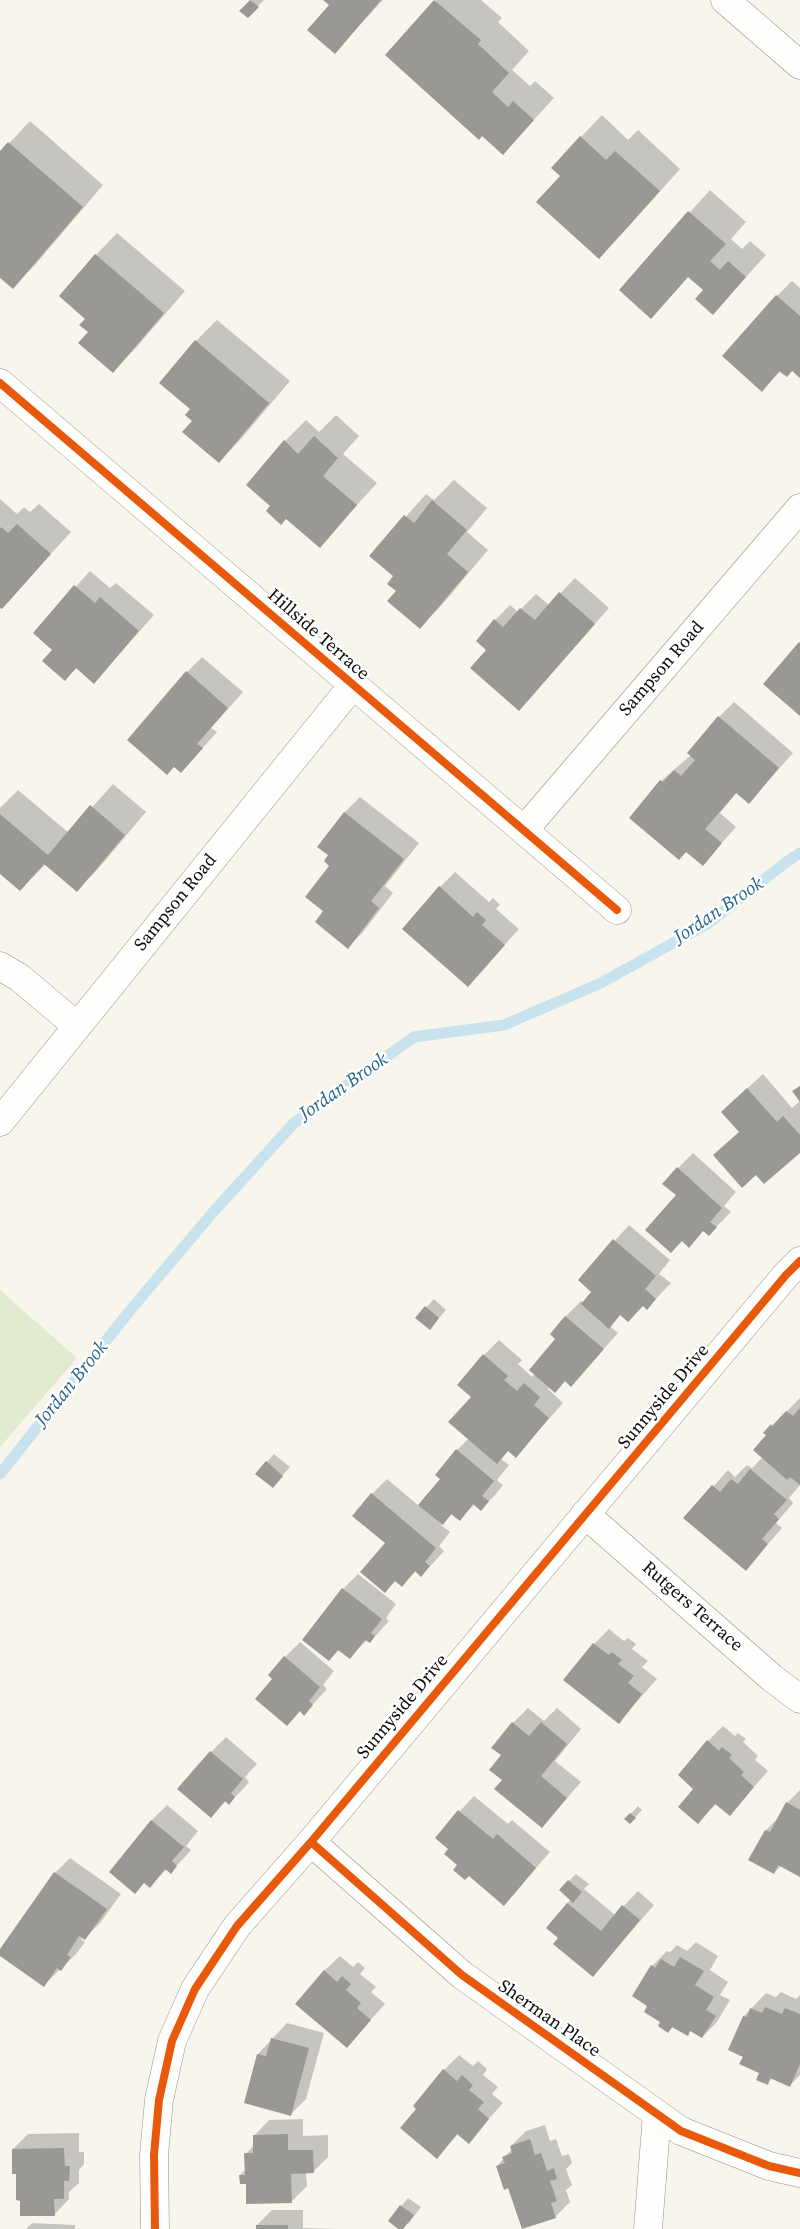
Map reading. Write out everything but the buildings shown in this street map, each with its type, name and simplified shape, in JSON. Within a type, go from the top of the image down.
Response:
[{"type":"street","points":[[725,0],[800,65]]},
{"type":"street","name":"Hillside Terrace","points":[[0,383],[616,910]]},
{"type":"street","name":"Sampson Road","points":[[524,830],[800,508]]},
{"type":"street","name":"Sampson Road","points":[[0,1122],[353,685]]},
{"type":"street","points":[[0,966],[20,978],[77,1026]]},
{"type":"street","name":"Sunnyside Drive","points":[[155,2229],[154,2155],[158,2109],[172,2041],[194,1989],[237,1926],[311,1842],[786,1275],[800,1261]]},
{"type":"street","name":"Rutgers Terrace","points":[[585,1514],[772,1678],[800,1699]]},
{"type":"street","name":"Sherman Place","points":[[311,1842],[462,1976],[681,2131],[769,2166],[800,2173]]},
{"type":"street","points":[[648,2229],[657,2114]]},
{"type":"green space","points":[[0,1290],[77,1358],[0,1447]]},
{"type":"waterway","name":"Jordan Brook","points":[[0,1474],[132,1308],[215,1210],[294,1123],[414,1037],[504,1025],[601,983],[709,923],[800,853]]},
{"type":"cycle path","points":[[0,383],[617,910]]},
{"type":"cycle path","points":[[155,2229],[154,2155],[159,2100],[172,2041],[195,1989],[237,1926],[311,1842],[786,1275],[800,1261]]},
{"type":"cycle path","points":[[311,1842],[462,1975],[681,2131],[769,2166],[800,2173]]}]
